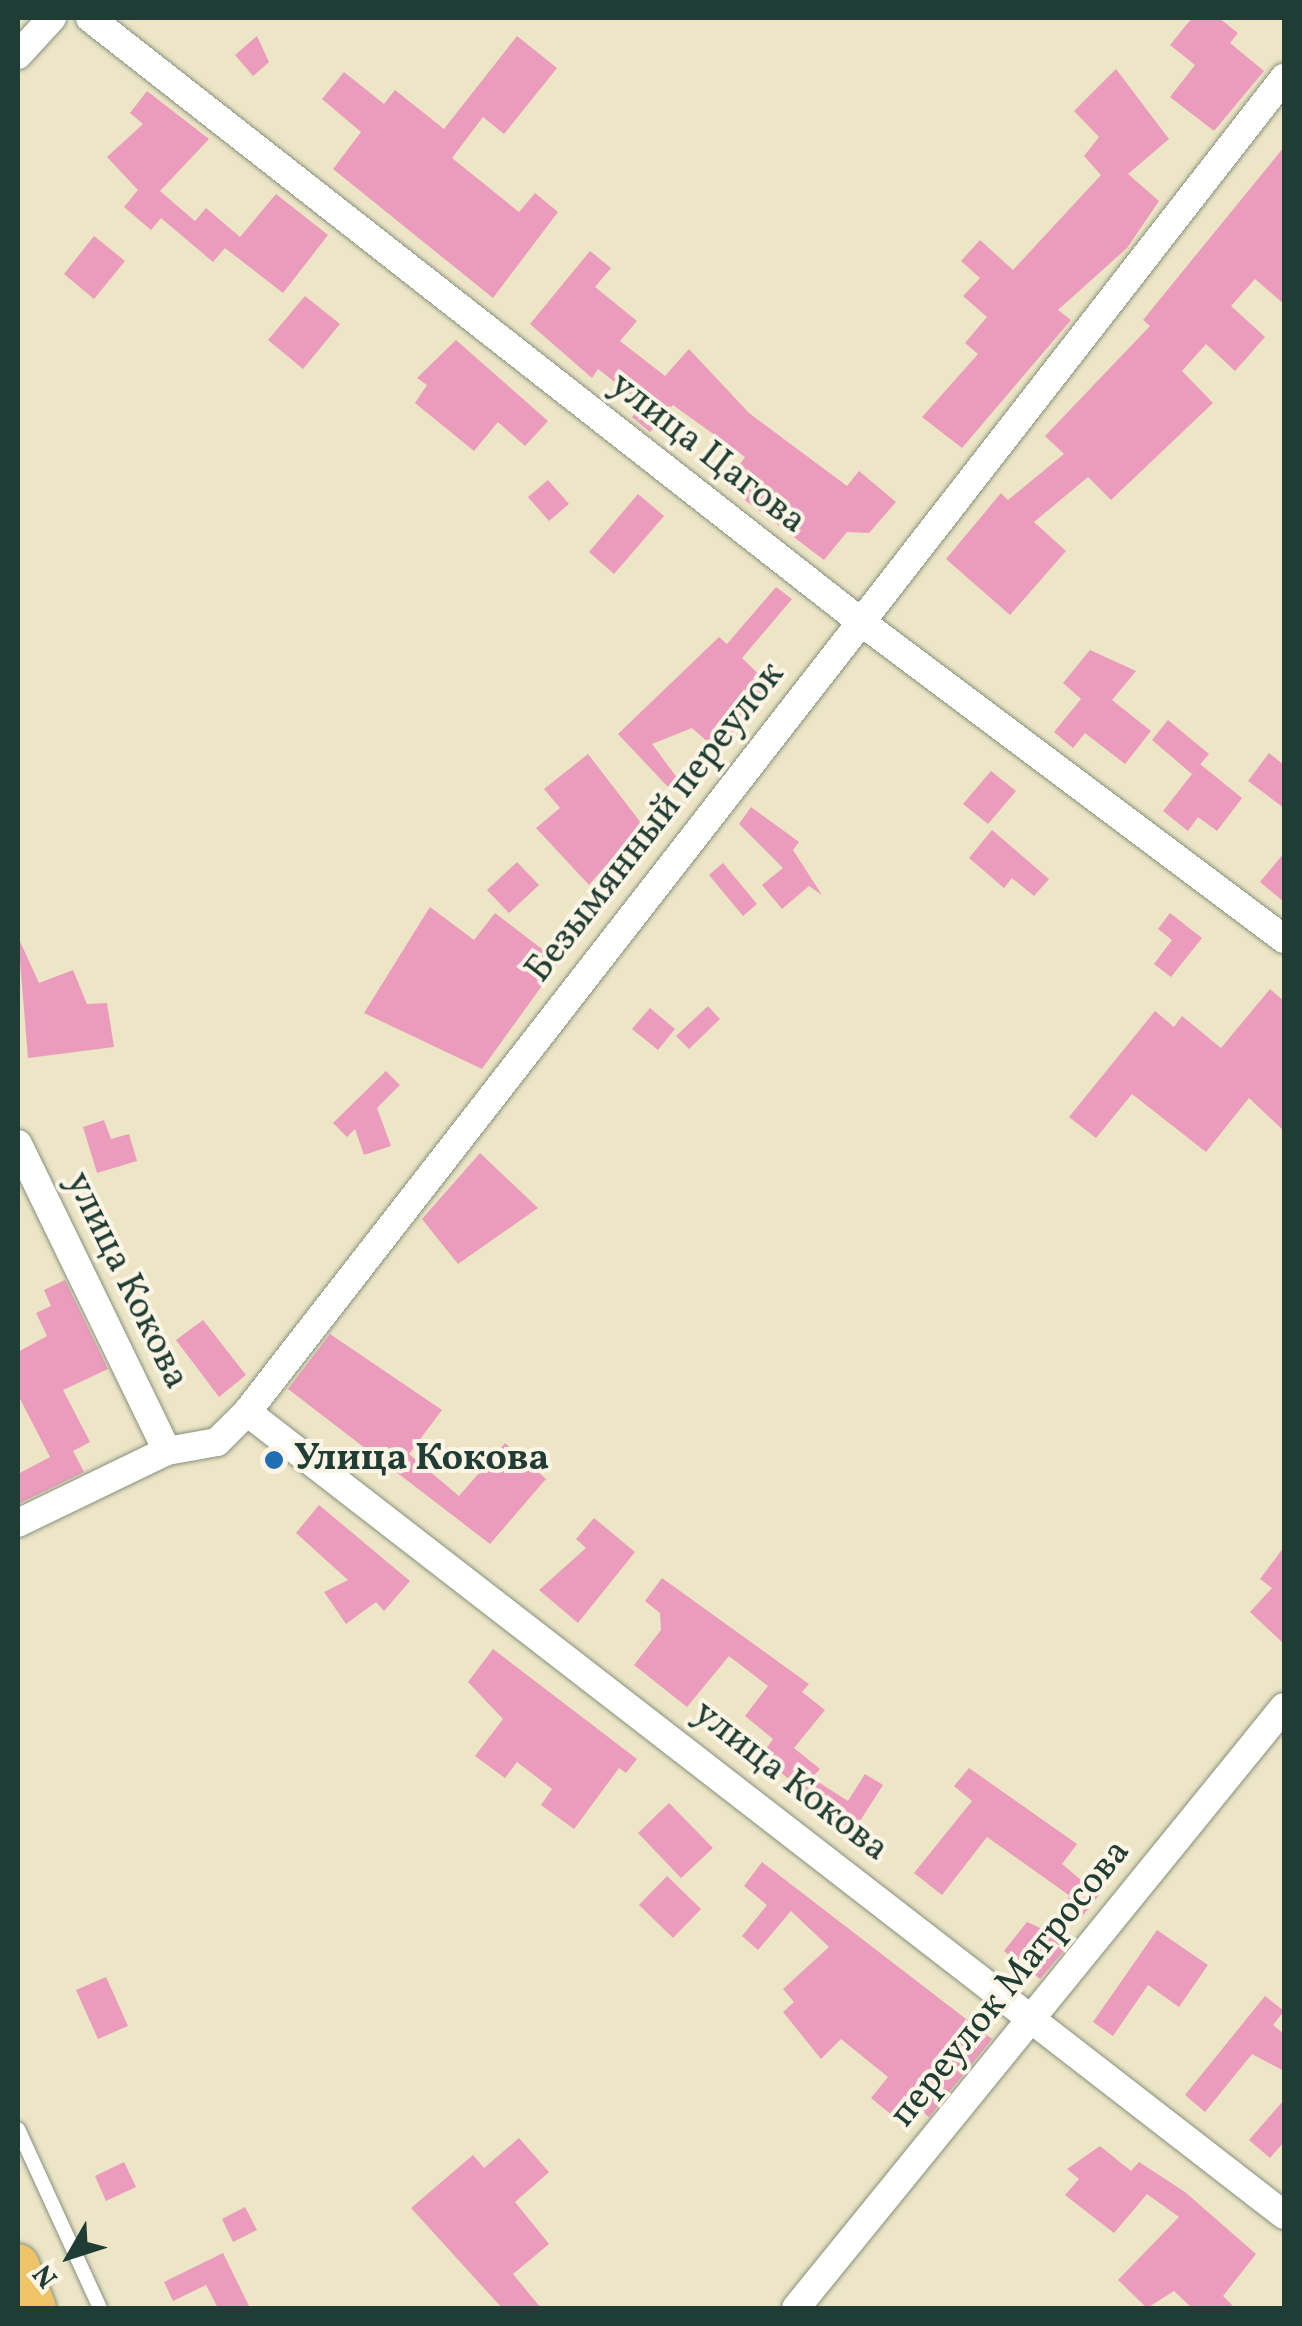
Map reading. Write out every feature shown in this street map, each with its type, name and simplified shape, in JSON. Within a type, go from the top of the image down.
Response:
[{"type":"main road","points":[[18,2265],[36,2308]]},
{"type":"street","points":[[18,55],[52,18]]},
{"type":"street","name":"улица Цагова","points":[[90,18],[860,621],[1284,940]]},
{"type":"street","name":"Безымянный переулок","points":[[18,1523],[167,1452],[217,1442],[246,1412],[1284,78]]},
{"type":"street","name":"улица Кокова","points":[[18,1144],[167,1452]]},
{"type":"street","name":"улица Кокова","points":[[246,1412],[1033,2017],[1284,2215]]},
{"type":"street","name":"переулок Матросова","points":[[796,2308],[1284,1707]]},
{"type":"lane","points":[[18,2129],[100,2308]]},
{"type":"building","points":[[1192,18],[1219,18],[1238,33],[1230,43],[1264,71],[1214,131],[1170,97],[1195,65],[1170,45]]},
{"type":"building","points":[[257,36],[269,62],[253,76],[235,55]]},
{"type":"building","points":[[517,36],[557,68],[504,134],[483,117],[452,158],[519,212],[535,193],[558,212],[493,298],[333,169],[361,132],[322,99],[344,72],[384,104],[395,90],[444,129]]},
{"type":"building","points":[[1116,69],[1169,139],[1128,174],[1159,201],[1127,248],[1058,310],[1071,320],[962,448],[922,417],[978,354],[965,343],[987,317],[963,296],[980,278],[961,261],[980,240],[1013,270],[1101,175],[1084,156],[1099,137],[1074,111]]},
{"type":"building","points":[[147,91],[209,139],[160,191],[195,221],[206,208],[240,237],[276,194],[328,235],[283,293],[225,248],[213,262],[161,218],[151,230],[124,207],[138,190],[107,157],[143,124],[130,113]]},
{"type":"building","points":[[1284,147],[1284,304],[1255,279],[1231,306],[1265,337],[1235,371],[1206,344],[1182,371],[1213,403],[1111,500],[1088,477],[1034,522],[1066,551],[1010,615],[946,559],[1001,493],[1008,500],[1064,454],[1045,436],[1150,326],[1143,320]]},
{"type":"building","points":[[94,236],[125,261],[94,299],[64,274]]},
{"type":"building","points":[[590,251],[611,268],[595,287],[637,321],[620,341],[665,376],[689,349],[749,413],[847,486],[859,471],[896,502],[869,533],[847,532],[824,560],[725,485],[745,457],[673,405],[650,432],[632,417],[643,404],[598,369],[592,378],[530,324]]},
{"type":"building","points":[[305,296],[340,324],[303,369],[268,340]]},
{"type":"building","points":[[456,340],[548,421],[525,446],[498,422],[474,451],[415,403],[427,385],[417,378]]},
{"type":"building","points":[[548,480],[569,504],[549,521],[528,497]]},
{"type":"building","points":[[638,494],[664,516],[614,574],[589,552]]},
{"type":"building","points":[[776,587],[792,599],[742,658],[774,689],[717,750],[692,728],[652,744],[678,779],[668,787],[618,734],[719,637],[727,644]]},
{"type":"building","points":[[1090,650],[1136,671],[1112,700],[1151,731],[1125,764],[1085,733],[1073,748],[1054,732],[1081,699],[1063,683]]},
{"type":"building","points":[[1168,720],[1209,754],[1192,774],[1152,740]]},
{"type":"building","points":[[1269,753],[1284,765],[1284,808],[1248,781]]},
{"type":"building","points":[[588,754],[655,841],[638,862],[625,844],[589,885],[536,828],[560,808],[544,789]]},
{"type":"building","points":[[1200,764],[1242,798],[1217,831],[1198,817],[1188,831],[1163,811]]},
{"type":"building","points":[[991,771],[1016,791],[988,824],[963,804]]},
{"type":"building","points":[[751,807],[799,842],[793,850],[822,895],[809,886],[782,909],[762,885],[783,868],[739,824]]},
{"type":"building","points":[[992,830],[1049,879],[1034,896],[1012,878],[1004,888],[969,858]]},
{"type":"building","points":[[1284,853],[1284,902],[1260,882]]},
{"type":"building","points":[[517,862],[539,885],[509,913],[487,890]]},
{"type":"building","points":[[723,863],[757,904],[743,916],[709,875]]},
{"type":"building","points":[[430,907],[474,940],[495,913],[559,962],[482,1069],[364,1013]]},
{"type":"building","points":[[1170,913],[1202,938],[1171,977],[1154,964],[1172,940],[1158,929]]},
{"type":"building","points":[[18,937],[39,983],[73,970],[87,1004],[107,1003],[114,1047],[28,1058]]},
{"type":"building","points":[[1270,989],[1284,1001],[1284,1131],[1249,1098],[1206,1152],[1132,1094],[1096,1138],[1069,1117],[1155,1011],[1174,1027],[1182,1016],[1221,1048]]},
{"type":"building","points":[[708,1006],[720,1019],[689,1049],[676,1036]]},
{"type":"building","points":[[650,1008],[675,1029],[658,1050],[632,1029]]},
{"type":"building","points":[[386,1071],[400,1085],[377,1108],[391,1146],[364,1155],[355,1129],[347,1137],[333,1123]]},
{"type":"building","points":[[104,1120],[111,1139],[129,1134],[137,1161],[97,1173],[83,1127]]},
{"type":"building","points":[[480,1153],[538,1208],[458,1264],[422,1219]]},
{"type":"building","points":[[65,1280],[108,1369],[63,1390],[90,1442],[73,1451],[84,1472],[18,1504],[18,1474],[50,1457],[18,1395],[18,1352],[47,1336],[36,1313],[51,1306],[44,1290]]},
{"type":"building","points":[[203,1320],[246,1375],[219,1397],[176,1340]]},
{"type":"building","points":[[330,1334],[442,1410],[409,1454],[459,1496],[505,1443],[546,1479],[490,1544],[288,1389]]},
{"type":"building","points":[[319,1505],[410,1581],[384,1611],[376,1602],[346,1624],[324,1592],[348,1580],[296,1533]]},
{"type":"building","points":[[594,1518],[635,1552],[578,1623],[539,1590],[586,1548],[576,1539]]},
{"type":"building","points":[[1284,1547],[1284,1644],[1250,1612],[1272,1588],[1260,1579]]},
{"type":"building","points":[[662,1578],[809,1684],[802,1692],[825,1710],[794,1748],[820,1769],[812,1778],[848,1801],[865,1774],[883,1785],[853,1832],[761,1756],[773,1739],[745,1716],[768,1686],[729,1656],[687,1707],[634,1665],[661,1630],[660,1613],[645,1601]]},
{"type":"building","points":[[493,1649],[637,1759],[626,1773],[619,1768],[574,1829],[541,1805],[552,1789],[517,1762],[505,1778],[475,1756],[503,1719],[468,1682]]},
{"type":"building","points":[[969,1768],[1077,1844],[1062,1864],[1099,1895],[1081,1918],[1064,1904],[1070,1896],[987,1837],[942,1895],[914,1873],[972,1801],[954,1786]]},
{"type":"building","points":[[669,1803],[713,1848],[681,1878],[638,1833]]},
{"type":"building","points":[[762,1862],[992,2039],[929,2117],[911,2103],[898,2120],[871,2098],[888,2077],[841,2039],[821,2059],[783,2012],[794,2002],[783,1989],[829,1947],[791,1911],[758,1950],[742,1936],[767,1905],[744,1886]]},
{"type":"building","points":[[667,1876],[701,1909],[673,1938],[639,1905]]},
{"type":"building","points":[[1027,1922],[1071,1942],[1040,1979],[1004,1951]]},
{"type":"building","points":[[1157,1930],[1208,1965],[1179,2007],[1148,1985],[1113,2036],[1093,2022]]},
{"type":"building","points":[[106,1977],[128,2026],[98,2039],[76,1990]]},
{"type":"building","points":[[1265,1996],[1284,2011],[1273,2025],[1284,2034],[1284,2071],[1252,2054],[1205,2112],[1185,2095]]},
{"type":"building","points":[[1284,2100],[1284,2142],[1270,2158],[1249,2140]]},
{"type":"building","points":[[519,2138],[549,2172],[515,2202],[549,2244],[513,2274],[541,2308],[502,2308],[411,2208],[473,2155],[484,2168]]},
{"type":"building","points":[[1100,2146],[1131,2171],[1139,2162],[1185,2192],[1256,2254],[1223,2296],[1235,2308],[1192,2308],[1174,2291],[1147,2308],[1118,2280],[1179,2217],[1147,2194],[1114,2233],[1065,2195],[1079,2179],[1067,2169]]},
{"type":"building","points":[[124,2162],[136,2187],[106,2201],[95,2176]]},
{"type":"building","points":[[245,2207],[257,2230],[233,2242],[222,2219]]},
{"type":"building","points":[[223,2253],[250,2308],[218,2308],[206,2285],[173,2301],[164,2282]]},
{"type":"place","name":"Улица Кокова","points":[[274,1460]]}]
